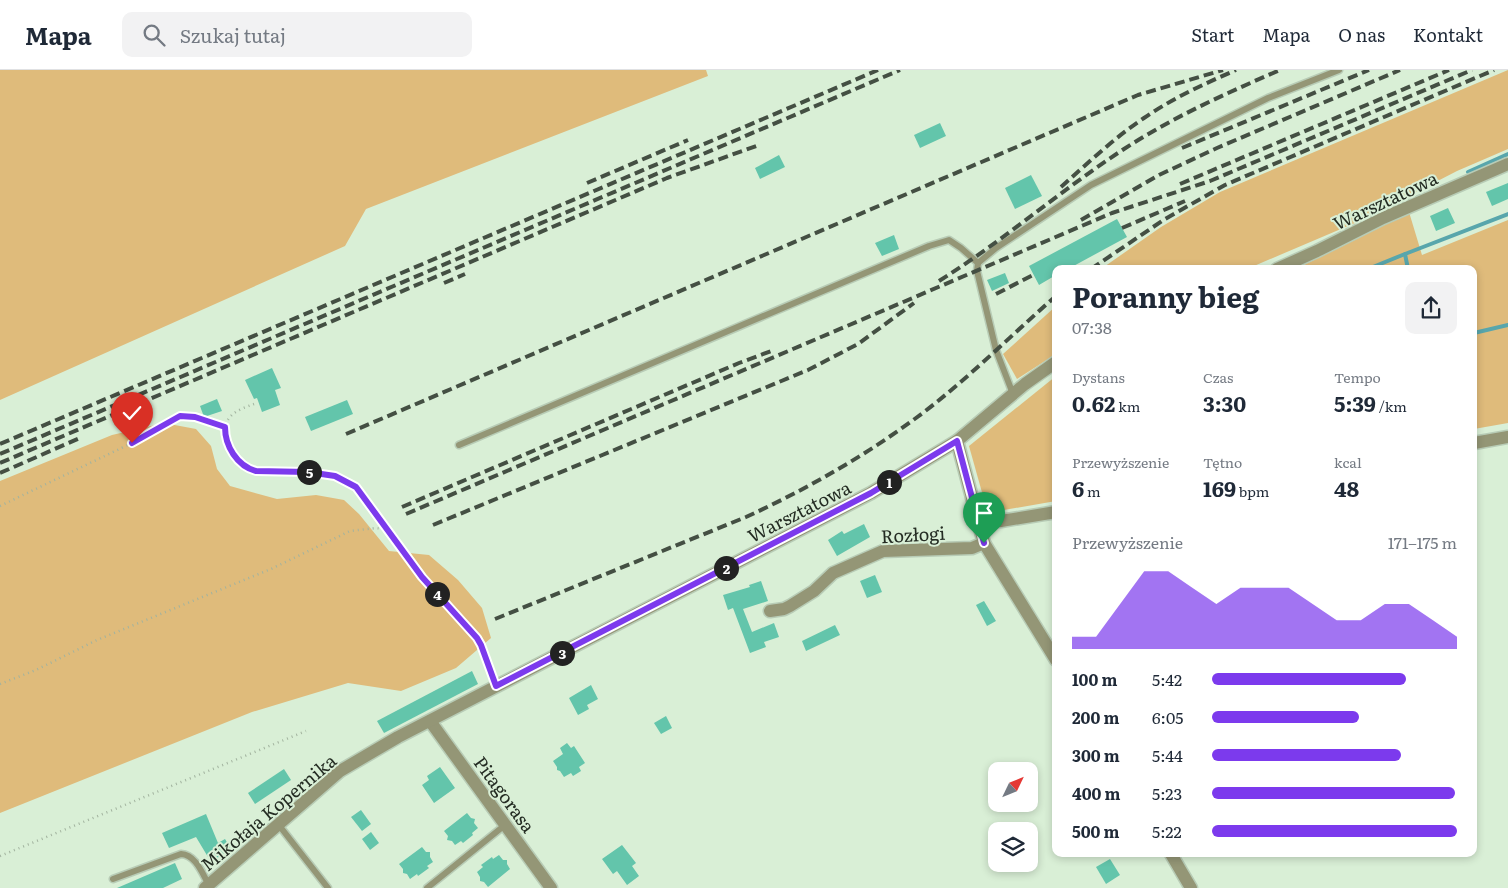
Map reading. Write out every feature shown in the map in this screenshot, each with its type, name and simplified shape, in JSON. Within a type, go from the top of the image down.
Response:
[{"type":"street","name":"Warsztatowa","points":[[1286,265],[1383,218],[1508,164]]},
{"type":"street","name":"Warsztatowa","points":[[540,664],[871,493],[957,441],[1052,365]]},
{"type":"street","points":[[1477,442],[1508,437]]},
{"type":"street","points":[[957,441],[984,543],[1052,654]]},
{"type":"street","points":[[978,517],[1001,521],[1052,513]]},
{"type":"street","name":"Rozłogi","points":[[770,611],[790,606],[814,591],[833,573],[883,551],[972,548],[984,543]]},
{"type":"street","name":"Mikołaja Kopernika","points":[[207,886],[340,771],[430,720],[540,664]]},
{"type":"street","name":"Pitagorasa","points":[[430,720],[551,888]]},
{"type":"street","points":[[1173,857],[1191,888]]},
{"type":"lane","points":[[1014,394],[996,350],[977,271],[978,263],[996,248],[1092,185],[1268,98],[1339,70]]},
{"type":"lane","points":[[459,445],[929,246],[949,240],[978,263]]},
{"type":"lane","points":[[278,824],[328,888]]},
{"type":"lane","points":[[427,888],[505,825]]},
{"type":"lane","points":[[113,879],[182,854],[188,854],[195,860],[207,886]]},
{"type":"path","points":[[254,404],[241,409],[230,417],[225,427],[225,437],[236,458],[248,469],[256,471],[308,472],[335,476],[356,487],[422,577],[477,638],[496,686]]},
{"type":"path","points":[[0,506],[132,443],[180,416],[195,417],[225,427]]},
{"type":"path","points":[[0,684],[36,670],[97,640],[271,569],[350,531],[376,528],[383,529],[393,536]]},
{"type":"path","points":[[0,856],[306,731]]},
{"type":"shaded area","points":[[0,70],[706,70],[708,76],[366,209],[345,246],[0,400]]},
{"type":"shaded area","points":[[1508,70],[1508,149],[1457,171],[1362,220],[1256,265],[1107,265],[1161,227],[1220,192]]},
{"type":"shaded area","points":[[1409,212],[1422,255],[1508,220],[1508,423],[1477,428],[1477,265],[1304,265]]},
{"type":"shaded area","points":[[1052,310],[1052,357],[1017,379],[1003,354]]},
{"type":"shaded area","points":[[1052,379],[1052,502],[998,511],[983,496],[969,446]]},
{"type":"shaded area","points":[[164,423],[196,429],[211,446],[217,469],[230,486],[277,499],[316,495],[344,500],[359,514],[389,551],[429,555],[458,580],[482,608],[491,638],[456,668],[401,691],[348,683],[252,712],[0,813],[0,481],[112,435]]},
{"type":"building","points":[[940,123],[946,136],[920,148],[914,135]]},
{"type":"building","points":[[779,155],[785,167],[760,179],[755,168]]},
{"type":"building","points":[[1031,175],[1042,196],[1015,209],[1005,188]]},
{"type":"building","points":[[1508,183],[1508,199],[1492,206],[1486,192]]},
{"type":"building","points":[[1448,208],[1455,223],[1436,231],[1430,216]]},
{"type":"building","points":[[1117,219],[1127,237],[1075,265],[1052,265],[1052,277],[1039,285],[1029,266]]},
{"type":"building","points":[[894,235],[899,249],[882,256],[875,243]]},
{"type":"building","points":[[1005,273],[1009,283],[992,291],[987,280]]},
{"type":"building","points":[[272,368],[281,388],[275,390],[280,405],[262,412],[257,398],[254,399],[245,380]]},
{"type":"building","points":[[217,399],[222,411],[204,417],[200,406]]},
{"type":"building","points":[[347,400],[353,414],[311,431],[305,417]]},
{"type":"building","points":[[864,524],[870,537],[837,556],[828,540],[842,531],[844,534]]},
{"type":"building","points":[[875,575],[882,592],[867,598],[860,581]]},
{"type":"building","points":[[761,581],[768,601],[743,609],[752,632],[774,623],[779,637],[764,642],[766,647],[750,653],[733,608],[728,610],[723,595],[750,587],[749,585]]},
{"type":"building","points":[[984,601],[996,621],[987,626],[976,605]]},
{"type":"building","points":[[835,625],[840,635],[806,651],[802,641]]},
{"type":"building","points":[[472,671],[478,684],[384,733],[377,721]]},
{"type":"building","points":[[591,685],[598,699],[587,705],[589,709],[578,715],[569,698]]},
{"type":"building","points":[[666,716],[672,728],[661,734],[654,723]]},
{"type":"building","points":[[567,743],[571,748],[574,746],[585,763],[579,767],[581,771],[573,776],[571,773],[564,777],[557,770],[553,761],[563,754],[560,748]]},
{"type":"building","points":[[440,767],[455,788],[434,803],[422,785],[429,780],[427,776]]},
{"type":"building","points":[[284,769],[291,780],[255,804],[248,793]]},
{"type":"building","points":[[361,810],[371,824],[362,831],[351,817]]},
{"type":"building","points":[[467,813],[471,818],[475,819],[474,823],[478,828],[463,843],[461,841],[455,845],[452,841],[447,840],[448,836],[444,831]]},
{"type":"building","points":[[206,814],[218,843],[225,839],[231,849],[211,862],[196,837],[169,848],[162,833]]},
{"type":"building","points":[[371,832],[379,843],[370,850],[362,839]]},
{"type":"building","points":[[622,845],[636,863],[632,866],[639,876],[627,885],[617,871],[613,874],[602,859]]},
{"type":"building","points":[[422,847],[426,852],[430,852],[433,862],[427,866],[429,868],[410,879],[407,874],[403,873],[403,869],[399,864]]},
{"type":"building","points":[[499,855],[503,860],[507,860],[510,869],[488,887],[484,882],[480,881],[477,872],[483,867],[481,865],[492,857],[493,859]]},
{"type":"building","points":[[1110,859],[1120,875],[1106,884],[1096,867]]},
{"type":"building","points":[[175,863],[182,879],[163,888],[117,888]]},
{"type":"waterway","points":[[1468,172],[1508,154]]},
{"type":"waterway","points":[[1407,265],[1405,254],[1508,214]]},
{"type":"waterway","points":[[1378,265],[1405,254]]},
{"type":"waterway","points":[[1477,332],[1508,325]]},
{"type":"railway","points":[[0,444],[878,70]]},
{"type":"railway","points":[[0,454],[900,70]]},
{"type":"railway","points":[[346,434],[1138,95],[1223,70]]},
{"type":"railway","points":[[1061,187],[1112,142],[1144,118],[1177,98],[1236,70]]},
{"type":"railway","points":[[939,281],[963,266],[1078,181],[1143,137],[1200,106],[1280,70]]},
{"type":"railway","points":[[1182,148],[1369,70]]},
{"type":"railway","points":[[1081,220],[1159,175],[1217,148],[1400,70]]},
{"type":"railway","points":[[1180,184],[1449,70]]},
{"type":"railway","points":[[406,514],[1112,213],[1210,181],[1472,70]]},
{"type":"railway","points":[[1097,265],[1165,219],[1225,185],[1494,70]]},
{"type":"railway","points":[[587,183],[688,140]]},
{"type":"railway","points":[[0,463],[667,178],[759,145]]},
{"type":"railway","points":[[1122,228],[1185,201]]},
{"type":"railway","points":[[444,283],[465,274]]},
{"type":"railway","points":[[996,294],[1033,275]]},
{"type":"railway","points":[[495,619],[746,517],[790,496],[833,472],[896,432],[934,404],[1052,300]]},
{"type":"railway","points":[[433,525],[808,370],[858,344],[914,303]]},
{"type":"railway","points":[[402,507],[739,363],[774,350]]},
{"type":"railway","points":[[0,473],[80,438]]},
{"type":"route","points":[[132,443],[180,416],[195,417],[225,427],[225,437],[236,458],[248,469],[256,471],[308,472],[335,476],[356,487],[422,577],[477,638],[496,686],[871,493],[957,441],[984,543]]}]
